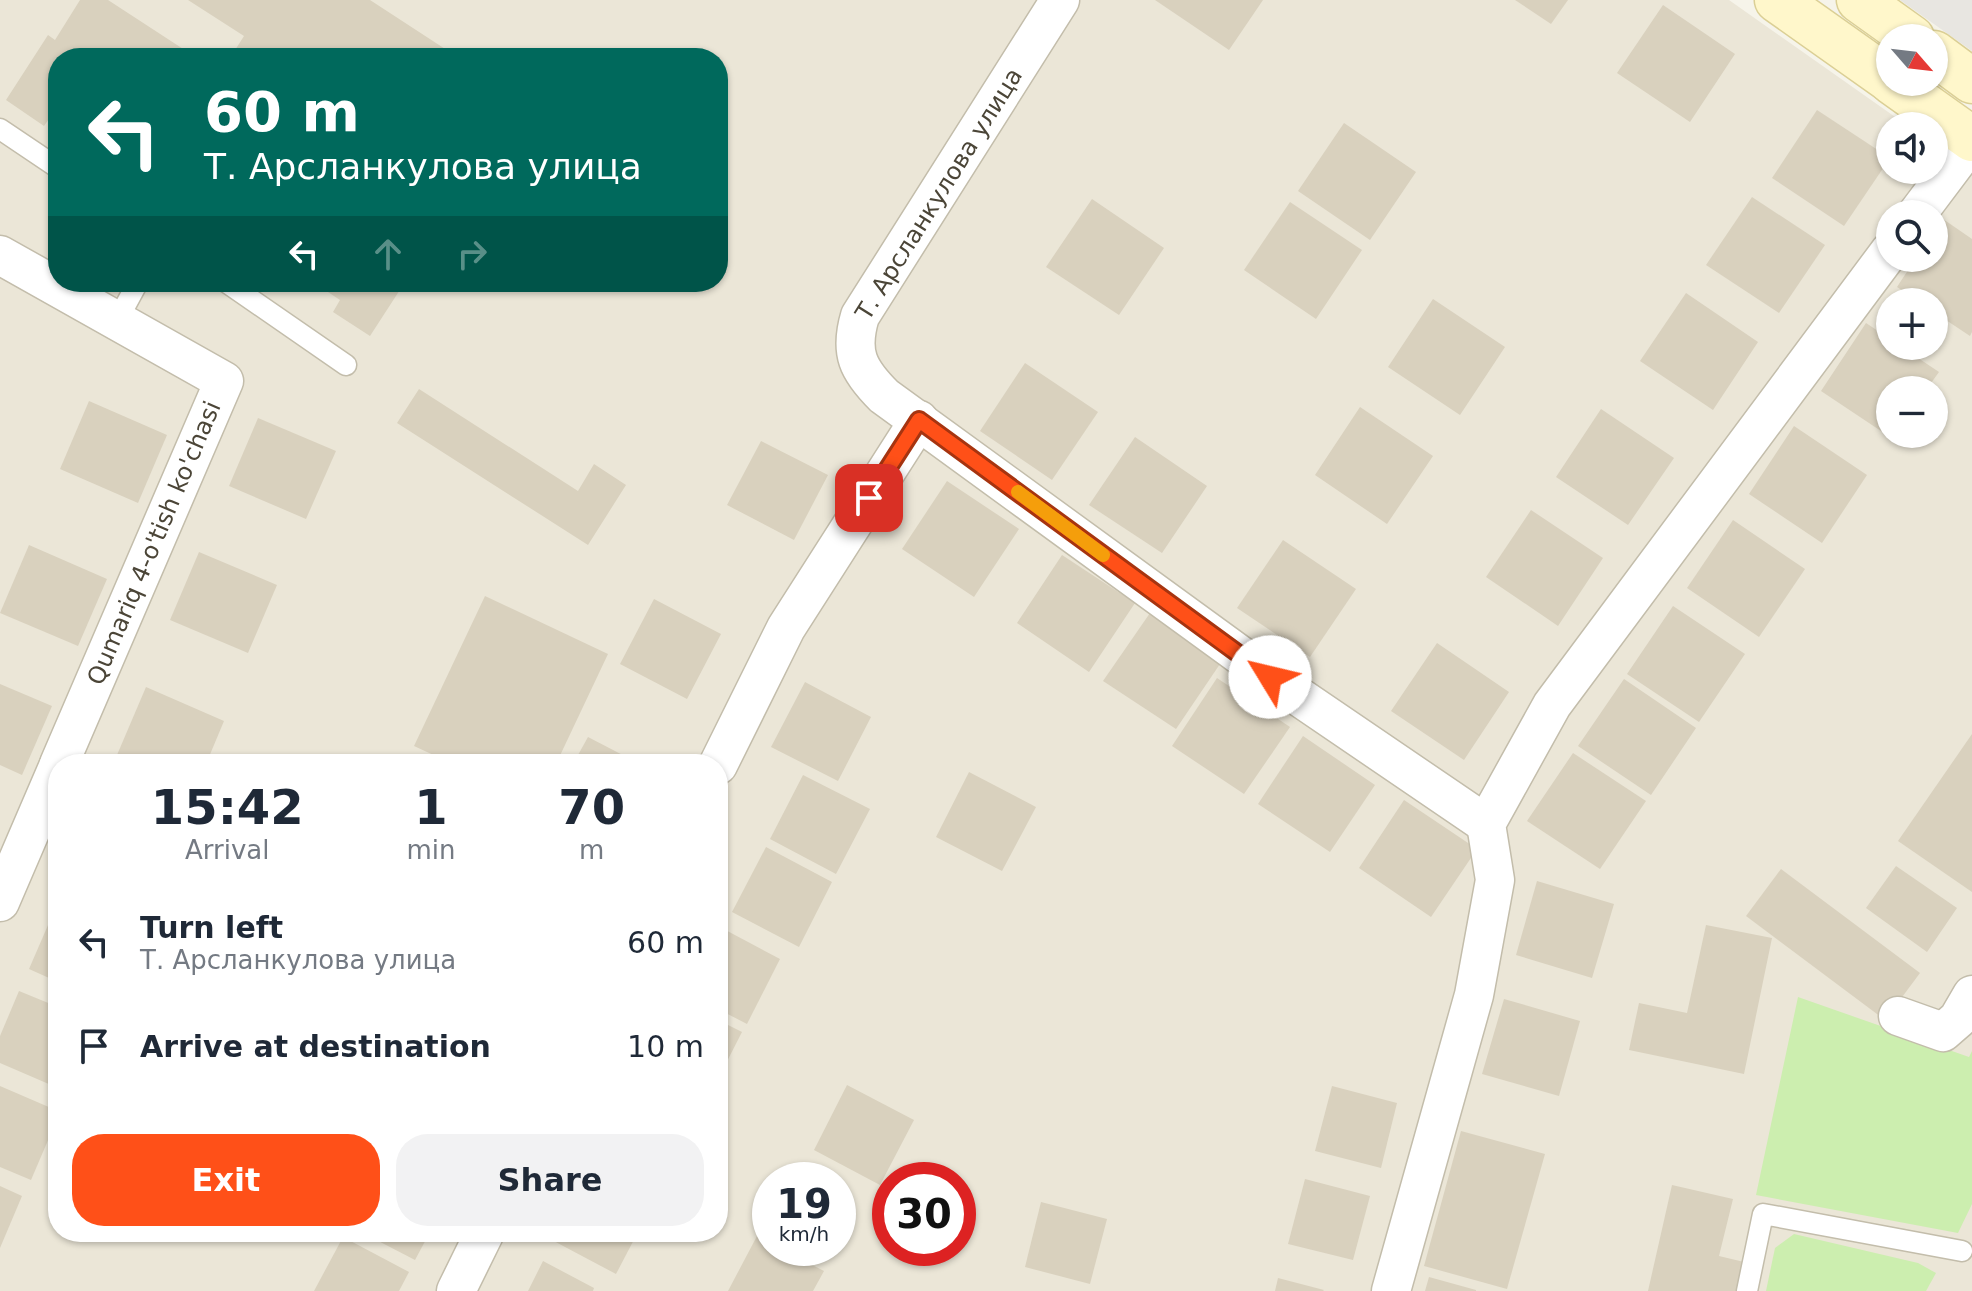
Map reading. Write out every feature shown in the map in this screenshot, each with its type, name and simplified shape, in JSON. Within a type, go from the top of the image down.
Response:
[{"type":"main road","points":[[1777,0],[1876,70]]},
{"type":"main road","points":[[1859,0],[1892,24]]},
{"type":"main road","points":[[1948,63],[1972,81]]},
{"type":"main road","points":[[1912,96],[1972,140]]},
{"type":"street","name":"Т. Арсланкулова улица","points":[[1060,0],[860,316],[854,346],[858,363],[869,381],[884,396],[1270,677],[1486,824]]},
{"type":"street","points":[[1927,200],[1972,140]]},
{"type":"street","name":"Qumariq 4-o'tish ko'chasi","points":[[0,255],[48,282]]},
{"type":"street","points":[[1391,1291],[1474,995],[1495,880],[1486,824],[1552,705],[1876,270]]},
{"type":"street","name":"Qumariq 4-o'tish ko'chasi","points":[[64,754],[224,381],[66,292]]},
{"type":"street","points":[[723,754],[786,628],[919,420]]},
{"type":"street","name":"Qumariq 4-o'tish ko'chasi","points":[[0,902],[48,791]]},
{"type":"street","points":[[1898,1016],[1943,1032],[1958,1019],[1972,995]]},
{"type":"street","points":[[456,1291],[480,1242]]},
{"type":"lane","points":[[0,129],[48,161]]},
{"type":"lane","points":[[117,321],[133,292]]},
{"type":"lane","points":[[240,292],[346,365]]},
{"type":"lane","points":[[1747,1291],[1763,1214],[1962,1251]]},
{"type":"shaded area","points":[[0,0],[1729,0],[1888,112],[1876,112],[1876,184],[1948,184],[1948,154],[1972,171],[1972,1291],[0,1291]]},
{"type":"shaded area","points":[[1900,0],[1972,0],[1972,51],[1948,34],[1948,24],[1934,24]]},
{"type":"green space","points":[[1798,997],[1969,1057],[1972,1051],[1972,1204],[1958,1233],[1756,1195]]},
{"type":"green space","points":[[1794,1234],[1918,1263],[1936,1273],[1926,1291],[1766,1291],[1775,1248]]},
{"type":"building","points":[[80,0],[108,0],[182,48],[48,48],[48,120],[44,126],[6,100],[48,35],[55,40]]},
{"type":"building","points":[[188,0],[370,0],[444,48],[236,48],[244,36]]},
{"type":"building","points":[[1155,0],[1263,0],[1229,50]]},
{"type":"building","points":[[1515,0],[1568,0],[1551,24]]},
{"type":"building","points":[[1663,5],[1735,54],[1690,122],[1617,73]]},
{"type":"building","points":[[1817,110],[1876,149],[1876,179],[1844,226],[1772,178]]},
{"type":"building","points":[[1344,123],[1416,172],[1370,240],[1298,191]]},
{"type":"building","points":[[1752,197],[1825,245],[1779,313],[1706,265]]},
{"type":"building","points":[[1092,199],[1164,248],[1119,315],[1046,267]]},
{"type":"building","points":[[1290,202],[1362,250],[1316,319],[1244,270]]},
{"type":"building","points":[[1948,222],[1972,239],[1970,336],[1948,321],[1948,288],[1897,287],[1907,272],[1948,272]]},
{"type":"building","points":[[328,292],[399,292],[370,336],[333,312],[340,300]]},
{"type":"building","points":[[1686,293],[1758,342],[1713,410],[1640,361]]},
{"type":"building","points":[[1433,299],[1505,347],[1460,415],[1388,367]]},
{"type":"building","points":[[1866,323],[1876,330],[1876,360],[1921,360],[1939,372],[1936,376],[1876,376],[1876,428],[1821,391]]},
{"type":"building","points":[[1025,363],[1098,412],[1052,480],[980,431]]},
{"type":"building","points":[[419,389],[578,491],[594,464],[626,485],[588,545],[397,423]]},
{"type":"building","points":[[89,401],[167,435],[138,503],[60,469]]},
{"type":"building","points":[[1360,407],[1433,456],[1387,524],[1315,475]]},
{"type":"building","points":[[1601,409],[1674,458],[1628,525],[1556,477]]},
{"type":"building","points":[[258,418],[336,451],[306,519],[229,486]]},
{"type":"building","points":[[1794,426],[1867,475],[1822,543],[1749,494]]},
{"type":"building","points":[[1135,437],[1207,486],[1162,553],[1089,505]]},
{"type":"building","points":[[761,441],[828,475],[794,540],[727,505]]},
{"type":"building","points":[[947,481],[1019,529],[974,597],[902,549]]},
{"type":"building","points":[[1531,510],[1603,558],[1558,626],[1486,577]]},
{"type":"building","points":[[1733,520],[1805,569],[1759,637],[1687,588]]},
{"type":"building","points":[[1283,540],[1356,589],[1310,657],[1237,608]]},
{"type":"building","points":[[29,545],[107,579],[78,646],[0,613]]},
{"type":"building","points":[[199,552],[277,585],[248,653],[170,620]]},
{"type":"building","points":[[1062,555],[1135,603],[1089,672],[1017,623]]},
{"type":"building","points":[[485,596],[608,654],[561,754],[431,754],[414,746]]},
{"type":"building","points":[[654,599],[721,634],[687,699],[620,664]]},
{"type":"building","points":[[1673,606],[1745,654],[1699,722],[1627,674]]},
{"type":"building","points":[[1150,613],[1222,661],[1176,729],[1103,681]]},
{"type":"building","points":[[1437,643],[1509,692],[1464,760],[1391,711]]},
{"type":"building","points":[[1217,678],[1290,727],[1244,794],[1172,746]]},
{"type":"building","points":[[1624,679],[1696,728],[1651,795],[1578,746]]},
{"type":"building","points":[[805,682],[871,717],[838,781],[771,747]]},
{"type":"building","points":[[0,684],[52,706],[22,775],[0,765]]},
{"type":"building","points":[[146,687],[224,721],[210,754],[117,754]]},
{"type":"building","points":[[1972,734],[1972,892],[1898,841]]},
{"type":"building","points":[[1303,736],[1375,785],[1330,852],[1258,804]]},
{"type":"building","points":[[588,737],[621,754],[579,754]]},
{"type":"building","points":[[1573,753],[1646,801],[1600,869],[1527,821]]},
{"type":"building","points":[[969,772],[1036,807],[1002,871],[936,837]]},
{"type":"building","points":[[803,775],[870,809],[836,874],[770,839]]},
{"type":"building","points":[[1404,800],[1477,849],[1431,917],[1359,868]]},
{"type":"building","points":[[766,847],[832,882],[799,947],[732,912]]},
{"type":"building","points":[[1896,866],[1957,908],[1927,952],[1866,908]]},
{"type":"building","points":[[1781,869],[1920,973],[1885,1020],[1746,916]]},
{"type":"building","points":[[1537,881],[1614,904],[1592,978],[1516,955]]},
{"type":"building","points":[[48,925],[48,978],[29,969]]},
{"type":"building","points":[[1706,925],[1772,938],[1744,1074],[1629,1050],[1639,1003],[1687,1013]]},
{"type":"building","points":[[728,931],[780,959],[747,1024],[728,1014]]},
{"type":"building","points":[[19,991],[48,1003],[48,1084],[0,1063],[0,1036]]},
{"type":"building","points":[[1504,999],[1580,1021],[1559,1096],[1482,1074]]},
{"type":"building","points":[[728,1025],[742,1032],[728,1059]]},
{"type":"building","points":[[847,1085],[914,1120],[892,1162],[872,1162],[872,1181],[856,1172],[856,1162],[837,1162],[814,1150]]},
{"type":"building","points":[[0,1086],[48,1107],[48,1140],[31,1180],[0,1167]]},
{"type":"building","points":[[1332,1086],[1397,1103],[1381,1168],[1315,1151]]},
{"type":"building","points":[[1461,1131],[1545,1154],[1507,1289],[1424,1266]]},
{"type":"building","points":[[1305,1179],[1370,1196],[1353,1260],[1288,1244]]},
{"type":"building","points":[[1672,1185],[1733,1199],[1719,1256],[1744,1262],[1737,1291],[1648,1291]]},
{"type":"building","points":[[0,1186],[22,1196],[0,1248]]},
{"type":"building","points":[[1041,1202],[1107,1219],[1090,1284],[1025,1267]]},
{"type":"building","points":[[340,1242],[352,1242],[409,1272],[399,1291],[314,1291]]},
{"type":"building","points":[[380,1242],[425,1242],[415,1260]]},
{"type":"building","points":[[556,1242],[633,1242],[616,1274]]},
{"type":"building","points":[[752,1245],[752,1266],[814,1266],[824,1271],[813,1291],[728,1291]]},
{"type":"building","points":[[543,1261],[594,1288],[593,1291],[528,1291]]},
{"type":"building","points":[[1429,1277],[1476,1290],[1476,1291],[1425,1291]]},
{"type":"building","points":[[1278,1278],[1324,1290],[1275,1291]]},
{"type":"slow traffic","points":[[1018,492],[1103,555]]},
{"type":"route","points":[[869,498],[919,420],[1270,677]]}]
